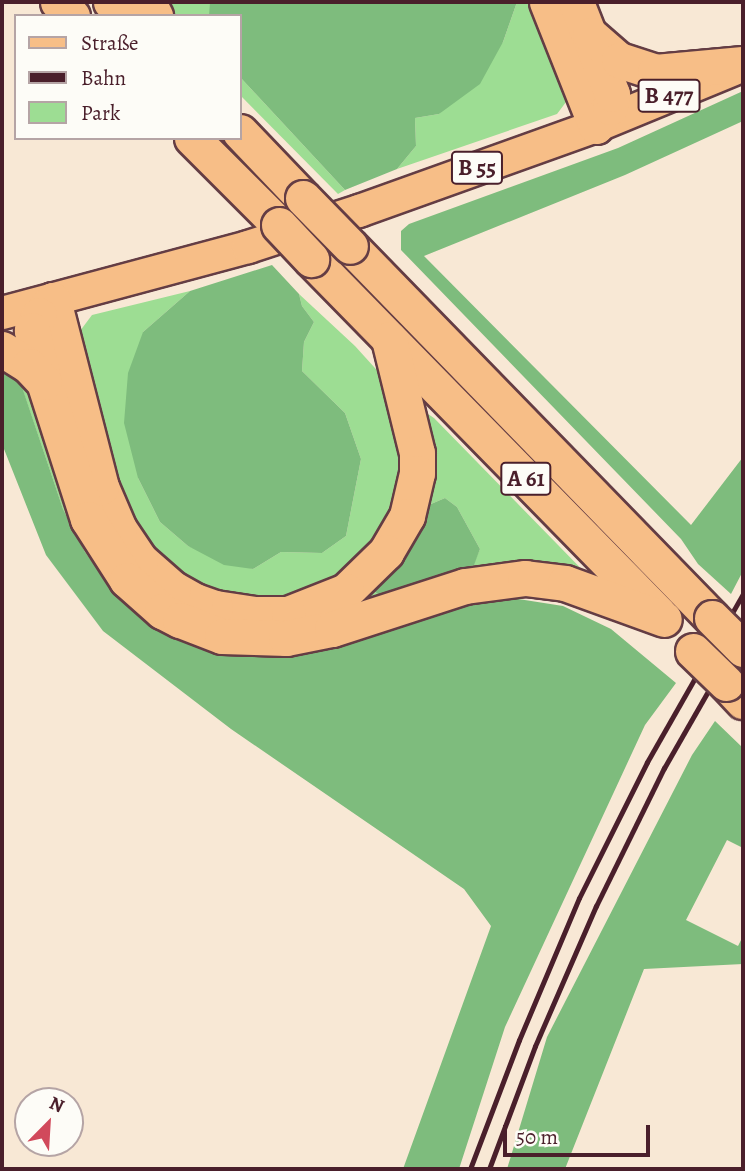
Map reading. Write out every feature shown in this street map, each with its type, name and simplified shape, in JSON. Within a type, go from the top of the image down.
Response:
[{"type":"highway","points":[[547,2],[596,126]]},
{"type":"highway","points":[[576,2],[612,94],[610,107],[596,126]]},
{"type":"highway","points":[[589,34],[619,60],[655,72],[743,65]]},
{"type":"highway","name":"A 61","points":[[242,134],[743,649]]},
{"type":"highway","name":"A 61","points":[[194,140],[734,692]]},
{"type":"highway","points":[[53,300],[101,486],[119,529],[140,560],[173,589],[195,601],[236,613],[288,614],[329,600],[366,574],[397,534],[414,492],[417,453],[389,339]]},
{"type":"highway","points":[[53,300],[39,315],[32,330],[44,382],[77,493],[102,545],[142,595],[162,611],[201,629],[244,639],[298,636],[332,629],[474,584],[524,578],[565,583],[664,619]]},
{"type":"highway","points":[[2,349],[29,366],[44,382]]},
{"type":"main road","name":"B 477","points":[[596,126],[743,65]]},
{"type":"main road","name":"B 55","points":[[2,313],[297,232],[596,126]]},
{"type":"green space","points":[[160,2],[210,2],[210,14],[167,14]]},
{"type":"green space","points":[[210,2],[517,2],[503,42],[480,84],[439,114],[415,118],[416,146],[397,169],[345,190],[242,79],[242,14],[209,14]]},
{"type":"green space","points":[[517,2],[536,2],[566,80],[566,102],[557,114],[397,169],[416,146],[415,118],[439,114],[503,42]]},
{"type":"green space","points":[[242,79],[345,190],[338,194],[242,97]]},
{"type":"green space","points":[[743,91],[743,121],[625,175],[424,256],[691,525],[743,457],[743,571],[731,594],[698,564],[681,539],[401,250],[401,231],[409,224],[618,148]]},
{"type":"green space","points":[[272,265],[299,294],[302,306],[314,322],[304,342],[302,371],[345,413],[361,459],[346,536],[322,553],[281,552],[253,569],[224,565],[188,546],[160,522],[138,478],[124,423],[128,373],[143,332],[190,291]]},
{"type":"green space","points":[[190,291],[143,332],[138,478],[160,522],[188,546],[253,569],[281,552],[322,553],[346,536],[361,459],[345,413],[302,371],[304,342],[314,322],[302,306],[299,294],[355,346],[384,378],[398,405],[404,499],[355,576],[276,604],[187,586],[121,515],[77,335],[92,315]]},
{"type":"green space","points":[[2,366],[18,375],[63,509],[85,552],[114,591],[203,647],[258,655],[325,649],[448,609],[512,598],[563,606],[611,629],[676,683],[645,725],[505,1027],[459,1169],[403,1169],[491,926],[464,889],[231,729],[103,631],[46,555],[2,444]]},
{"type":"green space","points":[[26,375],[199,639],[258,655],[203,647],[114,591],[85,552],[63,509],[18,376]]},
{"type":"green space","points":[[63,381],[94,491],[111,531],[134,563],[160,589],[189,607],[224,619],[257,623],[298,618],[332,607],[375,578],[369,587],[379,595],[396,593],[473,565],[480,549],[457,507],[445,498],[431,504],[398,548],[421,495],[424,443],[416,406],[434,418],[600,588],[542,570],[510,571],[475,576],[323,625],[261,631],[229,629],[198,621],[148,589],[124,565],[102,533],[86,495],[54,383]]},
{"type":"green space","points":[[445,498],[457,507],[480,549],[474,565],[396,593],[379,595],[369,587],[431,504]]},
{"type":"green space","points":[[715,721],[743,748],[743,848],[727,840],[686,920],[738,946],[743,936],[743,964],[644,969],[565,1169],[507,1169],[547,1037],[692,755]]},
{"type":"railway","points":[[470,1169],[519,1040],[579,898],[647,762],[743,594]]},
{"type":"railway","points":[[489,1169],[535,1046],[596,906],[664,768],[743,630]]}]
